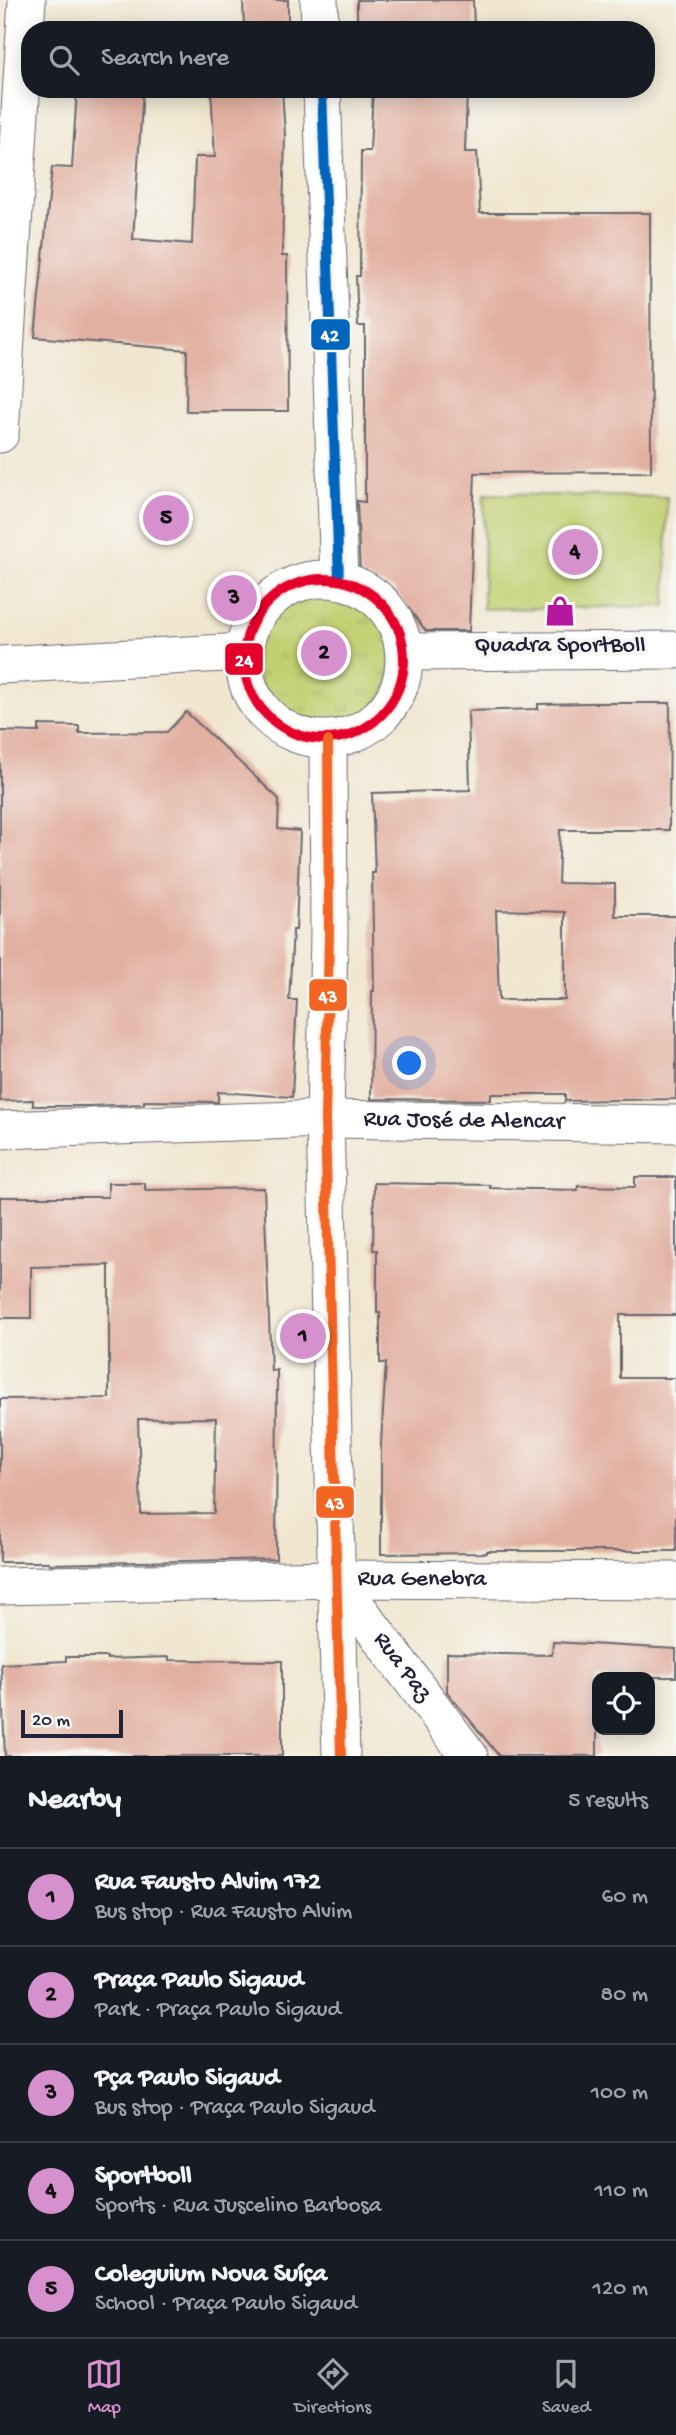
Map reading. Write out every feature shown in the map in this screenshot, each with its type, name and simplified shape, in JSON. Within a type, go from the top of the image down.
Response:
[{"type":"street","points":[[26,21],[27,0]]},
{"type":"street","points":[[319,0],[320,21]]},
{"type":"street","points":[[0,434],[21,96]]},
{"type":"street","points":[[322,98],[339,580]]},
{"type":"street","points":[[312,579],[339,580],[358,586],[376,597],[390,613],[400,631],[404,652],[403,678],[393,702],[376,722],[354,735],[328,741],[301,737],[276,725],[257,705],[246,680],[244,652],[251,626],[258,615],[266,604],[287,588],[312,579]]},
{"type":"street","points":[[404,652],[676,650]]},
{"type":"street","points":[[0,665],[244,652]]},
{"type":"street","points":[[328,741],[326,1119],[341,1756]]},
{"type":"street","name":"Rua José de Alencar","points":[[0,1130],[326,1119],[676,1124]]},
{"type":"street","name":"Rua Genebra","points":[[0,1586],[336,1579],[676,1581]]},
{"type":"street","name":"Rua Paz","points":[[336,1579],[469,1756]]},
{"type":"green space","points":[[484,494],[667,497],[666,606],[483,609]]},
{"type":"green space","points":[[324,592],[350,597],[372,612],[387,634],[392,660],[387,686],[372,708],[350,723],[324,728],[298,723],[276,708],[261,686],[256,660],[261,634],[276,612],[298,597]]},
{"type":"building","points":[[243,0],[288,0],[288,21],[244,21]]},
{"type":"building","points":[[357,0],[473,0],[474,21],[357,21]]},
{"type":"building","points":[[76,98],[142,98],[133,239],[192,244],[195,157],[215,157],[212,98],[283,98],[285,135],[282,256],[287,256],[288,411],[186,411],[187,350],[35,337],[52,167],[72,168]]},
{"type":"building","points":[[373,98],[467,98],[465,152],[477,152],[480,213],[650,213],[651,472],[475,473],[469,631],[426,631],[394,589],[360,575],[357,501],[365,502],[365,326],[358,326],[356,276],[360,276],[361,151],[370,151]]},
{"type":"building","points":[[670,703],[669,830],[560,830],[558,883],[615,884],[615,916],[676,916],[676,1099],[565,1101],[565,1094],[491,1094],[491,1100],[371,1099],[374,991],[372,873],[375,873],[372,793],[470,790],[468,711],[538,709],[538,704]],"holes":[[[496,910],[565,912],[565,1000],[499,1000]]]},
{"type":"building","points":[[186,712],[279,799],[278,829],[300,831],[296,930],[293,930],[289,1000],[297,1000],[292,1097],[218,1092],[218,1102],[144,1101],[144,1104],[88,1106],[33,1106],[33,1100],[0,1101],[0,731],[39,732],[39,725],[79,726],[79,733],[167,732]]},
{"type":"building","points":[[635,1177],[676,1177],[676,1315],[620,1315],[620,1378],[676,1378],[676,1551],[381,1554],[381,1443],[386,1363],[380,1363],[377,1250],[373,1250],[374,1183],[578,1190],[578,1186],[635,1187]]},
{"type":"building","points":[[108,1183],[145,1183],[145,1190],[264,1188],[271,1371],[277,1370],[276,1559],[49,1564],[0,1562],[0,1399],[109,1398],[109,1265],[31,1267],[31,1318],[0,1318],[0,1197],[108,1197]],"holes":[[[216,1418],[214,1513],[141,1514],[138,1419]]]},
{"type":"building","points":[[553,1642],[676,1649],[676,1677],[655,1677],[655,1672],[592,1672],[592,1735],[597,1735],[597,1756],[499,1756],[447,1692],[447,1653],[552,1655]]},
{"type":"building","points":[[66,1657],[282,1661],[282,1756],[5,1756],[1,1664],[66,1661]]},
{"type":"transit line","name":"42","points":[[322,98],[339,580]]},
{"type":"transit line","name":"24","points":[[324,579],[355,585],[381,602],[398,628],[404,659],[398,690],[381,716],[355,733],[324,739],[293,733],[267,716],[250,690],[244,659],[250,628],[267,602],[293,585],[324,579]]},
{"type":"transit line","name":"43","points":[[328,741],[329,934],[325,1119],[341,1756]]},
{"type":"place","name":"Coleguium Nova Suíça","points":[[166,518]]},
{"type":"place","name":"Sportboll","points":[[575,552]]},
{"type":"place","name":"Pça Paulo Sigaud","points":[[234,598]]},
{"type":"place","name":"Quadra SportBoll","points":[[560,611]]},
{"type":"place","name":"Praça Paulo Sigaud","points":[[324,653]]},
{"type":"place","name":"Rua Fausto Alvim 172","points":[[303,1336]]}]
